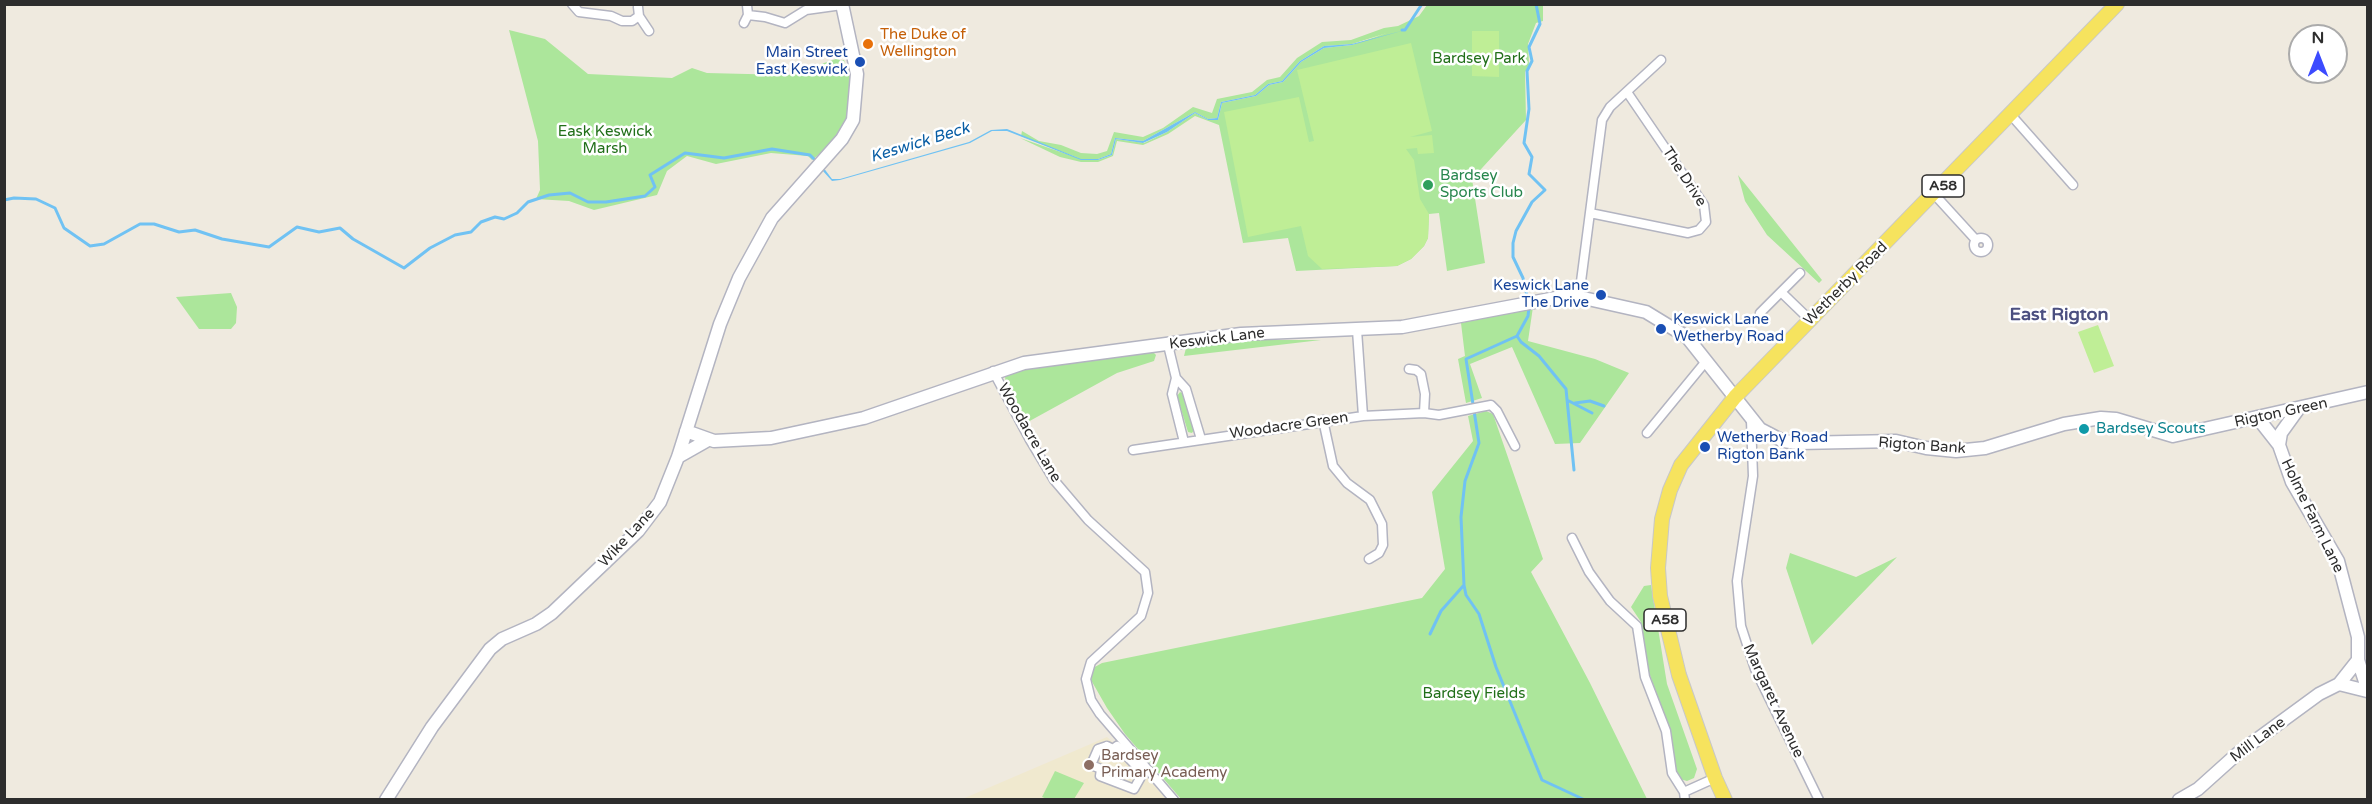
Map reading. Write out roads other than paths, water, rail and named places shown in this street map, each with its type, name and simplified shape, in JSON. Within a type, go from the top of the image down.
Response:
[{"type":"main road","name":"Wetherby Road","points":[[1725,800],[1678,675],[1660,596],[1659,542],[1670,490],[1682,465],[1735,397],[2117,4]]},
{"type":"street","points":[[572,4],[579,12],[612,16],[622,21],[632,21],[638,12],[650,31]]},
{"type":"street","points":[[747,5],[746,19],[785,23],[806,10],[842,5]]},
{"type":"street","name":"Wike Lane","points":[[386,800],[432,727],[480,660],[502,639],[536,624],[552,613],[638,531],[660,502],[678,457],[720,324],[740,278],[772,218],[848,131],[856,108],[857,74],[842,5]]},
{"type":"street","points":[[1579,297],[1602,120],[1610,107],[1661,60]]},
{"type":"street","name":"The Drive","points":[[1590,213],[1688,233],[1699,230],[1706,222],[1704,205],[1628,92]]},
{"type":"street","points":[[2011,115],[2073,185]]},
{"type":"street","points":[[1934,194],[1976,240]]},
{"type":"street","points":[[1760,313],[1800,273]]},
{"type":"street","points":[[1781,292],[1810,320]]},
{"type":"street","name":"Keswick Lane","points":[[686,431],[708,440],[744,441],[825,428],[919,401],[993,371],[1024,363],[1241,334],[1357,330],[1420,324],[1529,301],[1579,297],[1646,312],[1687,337],[1735,397]]},
{"type":"street","name":"Woodacre Green","points":[[1133,450],[1323,420],[1363,416],[1357,330]]},
{"type":"street","points":[[1168,345],[1176,378],[1172,394],[1184,442]]},
{"type":"street","points":[[1647,433],[1707,360]]},
{"type":"street","points":[[1409,369],[1419,372],[1422,378],[1424,413]]},
{"type":"street","name":"Woodacre Lane","points":[[993,371],[1054,480],[1094,526],[1145,572],[1149,593],[1142,616],[1091,662],[1086,679],[1092,700],[1100,714],[1174,800]]},
{"type":"street","points":[[1176,378],[1186,389],[1201,439]]},
{"type":"street","name":"Rigton Green","points":[[2158,433],[2173,436],[2190,434],[2367,392]]},
{"type":"street","name":"Rigton Bank","points":[[1735,397],[1751,420],[1772,437],[1783,441],[1841,444],[1896,441],[1926,448],[1956,451],[1985,448],[2064,424],[2101,418],[2133,423],[2158,433]]},
{"type":"street","points":[[1363,416],[1424,413],[1439,415],[1479,406],[1495,407],[1515,446]]},
{"type":"street","name":"Holme Farm Lane","points":[[2279,446],[2281,433],[2299,408]]},
{"type":"street","name":"Holme Farm Lane","points":[[2257,417],[2279,446],[2292,482],[2338,561],[2358,637],[2358,660],[2367,692]]},
{"type":"street","points":[[1323,420],[1333,466],[1347,483],[1370,500],[1382,524],[1383,545],[1370,559]]},
{"type":"street","name":"Margaret Avenue","points":[[1751,420],[1753,476],[1737,581],[1741,626],[1755,669],[1819,800]]},
{"type":"street","points":[[678,457],[708,440]]},
{"type":"street","points":[[1572,538],[1589,572],[1610,601],[1637,626],[1645,676],[1666,731],[1672,774],[1685,796],[1715,778]]},
{"type":"street","name":"Mill Lane","points":[[2179,800],[2199,794],[2236,754],[2319,694],[2340,684],[2358,660]]},
{"type":"street","points":[[2340,684],[2367,692]]},
{"type":"street","points":[[1107,746],[1113,749],[1117,746],[1143,774],[1134,789],[1100,776],[1101,769],[1092,765],[1098,749],[1107,746]]},
{"type":"water","points":[[1405,30],[1352,45],[1324,48],[1301,62],[1283,82],[1269,85],[1256,96],[1222,103],[1218,120],[1208,120],[1195,113],[1167,132],[1143,143],[1116,139],[1112,155],[1098,160],[1081,160],[1007,131],[992,131],[970,143],[840,180],[832,181],[822,170],[823,167],[832,179],[840,179],[969,142],[991,130],[1007,129],[1081,159],[1098,159],[1111,154],[1115,138],[1143,141],[1195,112],[1208,119],[1217,118],[1221,102],[1255,95],[1268,84],[1282,81],[1300,61],[1324,46],[1352,44]]},
{"type":"waterway","name":"Keswick Beck","points":[[1402,30],[1405,30],[1422,4]]},
{"type":"waterway","points":[[1528,300],[1523,278],[1513,257],[1513,243],[1516,231],[1532,202],[1545,190],[1529,174],[1532,157],[1524,143],[1529,109],[1527,71],[1532,61],[1529,47],[1540,24],[1536,4]]},
{"type":"waterway","name":"Keswick Beck","points":[[4,200],[36,199],[55,208],[64,228],[90,246],[104,244],[140,224],[154,224],[179,232],[195,230],[222,239],[269,247],[297,227],[319,232],[340,228],[353,239],[404,268],[430,248],[455,235],[471,232],[481,222],[495,217],[504,219],[517,213],[528,202],[549,195],[570,193],[588,202],[606,202],[645,196],[655,187],[650,175],[685,153],[724,158],[772,149],[810,155],[814,159]]},
{"type":"waterway","points":[[1529,307],[1528,316],[1517,336],[1466,359],[1479,443],[1465,481],[1461,517],[1464,585],[1466,595],[1479,614],[1496,667],[1542,780],[1585,800]]},
{"type":"waterway","points":[[1517,336],[1539,356],[1566,389],[1574,470]]},
{"type":"waterway","points":[[1569,401],[1592,413]]},
{"type":"waterway","points":[[1575,403],[1590,401],[1604,406]]},
{"type":"waterway","points":[[1430,634],[1441,611],[1464,585]]},
{"type":"place","name":"The Duke of Wellington","points":[[868,44]]},
{"type":"place","name":"Main Street East Keswick","points":[[860,62]]},
{"type":"place","name":"Bardsey Sports Club","points":[[1428,185]]},
{"type":"place","name":"Keswick Lane The Drive","points":[[1601,295]]},
{"type":"place","name":"Keswick Lane Wetherby Road","points":[[1661,329]]},
{"type":"place","name":"Bardsey Scouts","points":[[2084,429]]},
{"type":"place","name":"Wetherby Road Rigton Bank","points":[[1705,447]]},
{"type":"place","name":"Bardsey Primary Academy","points":[[1089,765]]},
{"type":"district","name":"East Rigton","points":[[2059,315]]},
{"type":"park label","name":"Bardsey Park","points":[[1479,59]]},
{"type":"park label","name":"Eask Keswick Marsh","points":[[605,140]]},
{"type":"park label","name":"Bardsey Fields","points":[[1474,694]]}]
